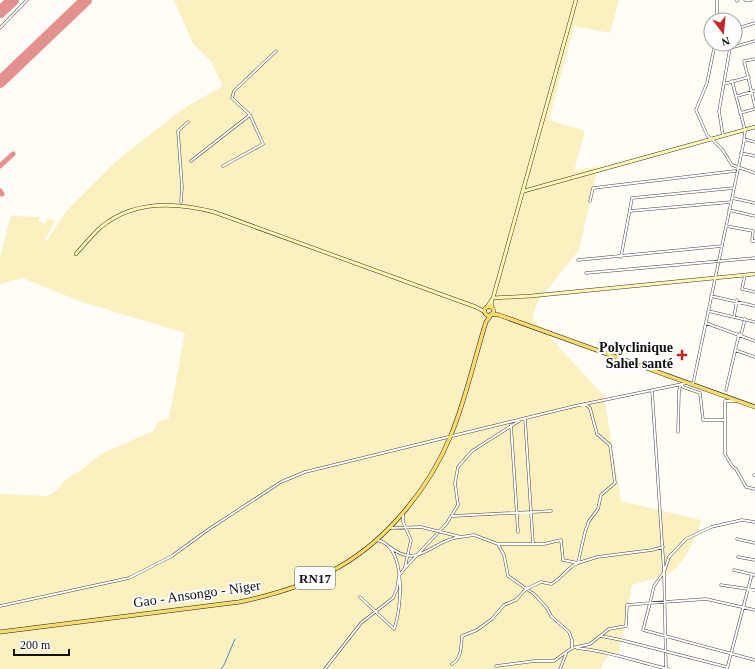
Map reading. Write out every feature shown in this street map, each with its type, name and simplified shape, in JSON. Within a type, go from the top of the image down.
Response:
[{"type":"main road","points":[[492,312],[485,313],[487,307],[492,312],[499,315],[688,383],[755,405]]},
{"type":"main road","name":"RN17","points":[[486,322],[492,312]]},
{"type":"main road","name":"RN17","points":[[485,313],[486,322]]},
{"type":"main road","name":"Gao - Ansongo - Niger","points":[[0,632],[259,598],[297,586],[338,567],[359,553],[382,533],[403,511],[430,476],[451,436],[460,411],[486,322]]},
{"type":"street","points":[[0,28],[27,0]]},
{"type":"street","points":[[476,307],[487,307],[492,299],[524,191],[576,0]]},
{"type":"street","points":[[717,0],[717,12]]},
{"type":"street","points":[[745,0],[750,0]]},
{"type":"street","points":[[743,27],[755,23]]},
{"type":"street","points":[[724,136],[719,111],[730,48],[755,41]]},
{"type":"street","points":[[223,166],[263,144],[250,115],[232,98],[234,91],[276,51]]},
{"type":"street","points":[[713,52],[707,82],[696,110],[702,126],[711,139],[722,149],[732,165],[755,173]]},
{"type":"street","points":[[740,113],[755,108],[752,93],[754,92],[744,62],[755,59]]},
{"type":"street","points":[[724,84],[749,77]]},
{"type":"street","points":[[693,384],[732,198],[736,171],[744,139],[745,130],[732,82]]},
{"type":"street","points":[[736,96],[754,92]]},
{"type":"street","points":[[192,161],[250,115]]},
{"type":"street","points":[[181,202],[182,187],[178,131],[188,122]]},
{"type":"street","points":[[524,191],[755,127]]},
{"type":"street","points":[[744,139],[755,142]]},
{"type":"street","points":[[741,153],[755,156]]},
{"type":"street","points":[[590,201],[594,188],[736,171]]},
{"type":"street","points":[[621,257],[632,198],[734,188]]},
{"type":"street","points":[[732,198],[755,203]]},
{"type":"street","points":[[630,211],[731,202]]},
{"type":"street","points":[[76,254],[100,228],[121,213],[146,206],[191,206],[214,212],[476,307],[485,313]]},
{"type":"street","points":[[729,210],[755,216]]},
{"type":"street","points":[[726,226],[753,231],[752,241],[755,241]]},
{"type":"street","points":[[578,260],[722,246]]},
{"type":"street","points":[[586,274],[755,258]]},
{"type":"street","points":[[492,299],[755,274]]},
{"type":"street","points":[[745,275],[742,289],[755,292]]},
{"type":"street","points":[[711,296],[755,306]]},
{"type":"street","points":[[492,299],[492,312]]},
{"type":"street","points":[[734,316],[737,301]]},
{"type":"street","points":[[708,311],[755,322]]},
{"type":"street","points":[[726,390],[735,350],[745,319]]},
{"type":"street","points":[[706,323],[755,340]]},
{"type":"street","points":[[735,350],[755,357]]},
{"type":"street","points":[[0,606],[129,578],[172,556],[281,482],[305,472],[585,404],[688,383]]},
{"type":"street","points":[[681,384],[683,388],[700,393],[702,420],[724,420]]},
{"type":"street","points":[[678,432],[678,391],[681,384]]},
{"type":"street","points":[[573,648],[601,651],[667,669],[663,547],[661,511],[658,502],[652,390]]},
{"type":"street","points":[[740,401],[725,401],[725,454],[732,466],[736,469],[746,487],[755,489]]},
{"type":"street","points":[[578,563],[585,532],[589,522],[598,509],[601,495],[615,483],[610,445],[598,434],[590,408],[585,404]]},
{"type":"street","points":[[525,418],[533,544]]},
{"type":"street","points":[[325,669],[361,623],[393,598],[397,589],[399,576],[404,569],[447,523],[458,505],[455,483],[458,467],[472,451],[521,419]]},
{"type":"street","points":[[512,425],[518,532]]},
{"type":"street","points":[[403,511],[403,522],[411,540],[404,569]]},
{"type":"street","points":[[453,516],[551,511]]},
{"type":"street","points":[[755,522],[742,520],[711,527],[686,539],[669,557],[664,572],[654,586],[643,630],[731,652],[755,660]]},
{"type":"street","points":[[386,529],[395,526],[406,528],[421,527],[461,537]]},
{"type":"street","points":[[360,597],[394,629],[400,605],[399,576],[394,554],[385,544],[382,533]]},
{"type":"street","points":[[375,539],[385,544],[398,554],[408,557],[415,556],[448,539],[474,535],[498,544],[544,544],[561,540],[563,560],[578,563]]},
{"type":"street","points":[[737,539],[755,543]]},
{"type":"street","points":[[498,544],[504,555],[508,576],[534,594],[547,608],[551,616],[569,632],[573,648]]},
{"type":"street","points":[[452,664],[456,662],[462,647],[462,636],[477,630],[492,619],[504,605],[516,600],[526,589],[541,582],[551,584],[557,581],[572,565],[597,557],[652,550],[663,547]]},
{"type":"street","points":[[738,557],[755,560]]},
{"type":"street","points":[[601,636],[666,651],[727,668],[748,588],[754,574],[734,570]]},
{"type":"street","points":[[721,585],[755,590]]},
{"type":"street","points":[[496,666],[535,661],[554,661],[573,648],[590,644],[609,629],[626,626],[627,605],[706,599],[744,606],[755,610]]},
{"type":"street","points":[[560,669],[566,654]]},
{"type":"sand","points":[[174,0],[619,0],[610,33],[574,26],[549,120],[585,131],[574,171],[598,166],[579,250],[538,301],[532,318],[604,396],[621,501],[701,520],[697,534],[689,550],[673,571],[664,576],[632,585],[619,653],[612,654],[607,657],[601,669],[0,669],[0,494],[48,496],[57,490],[65,480],[84,468],[101,454],[153,431],[158,422],[169,418],[185,333],[82,302],[23,278],[0,284],[0,257],[11,216],[40,217],[38,221],[45,224],[47,218],[55,221],[45,240],[47,241],[66,211],[115,162],[184,108],[223,86],[210,60],[193,44]]},
{"type":"waterway","points":[[221,669],[235,639]]},
{"type":"taxiway","points":[[0,166],[13,154]]},
{"type":"runway","points":[[0,12],[13,0]]},
{"type":"runway","points":[[0,82],[86,0]]},
{"type":"place","name":"Polyclinique Sahel santé","points":[[682,355]]}]
